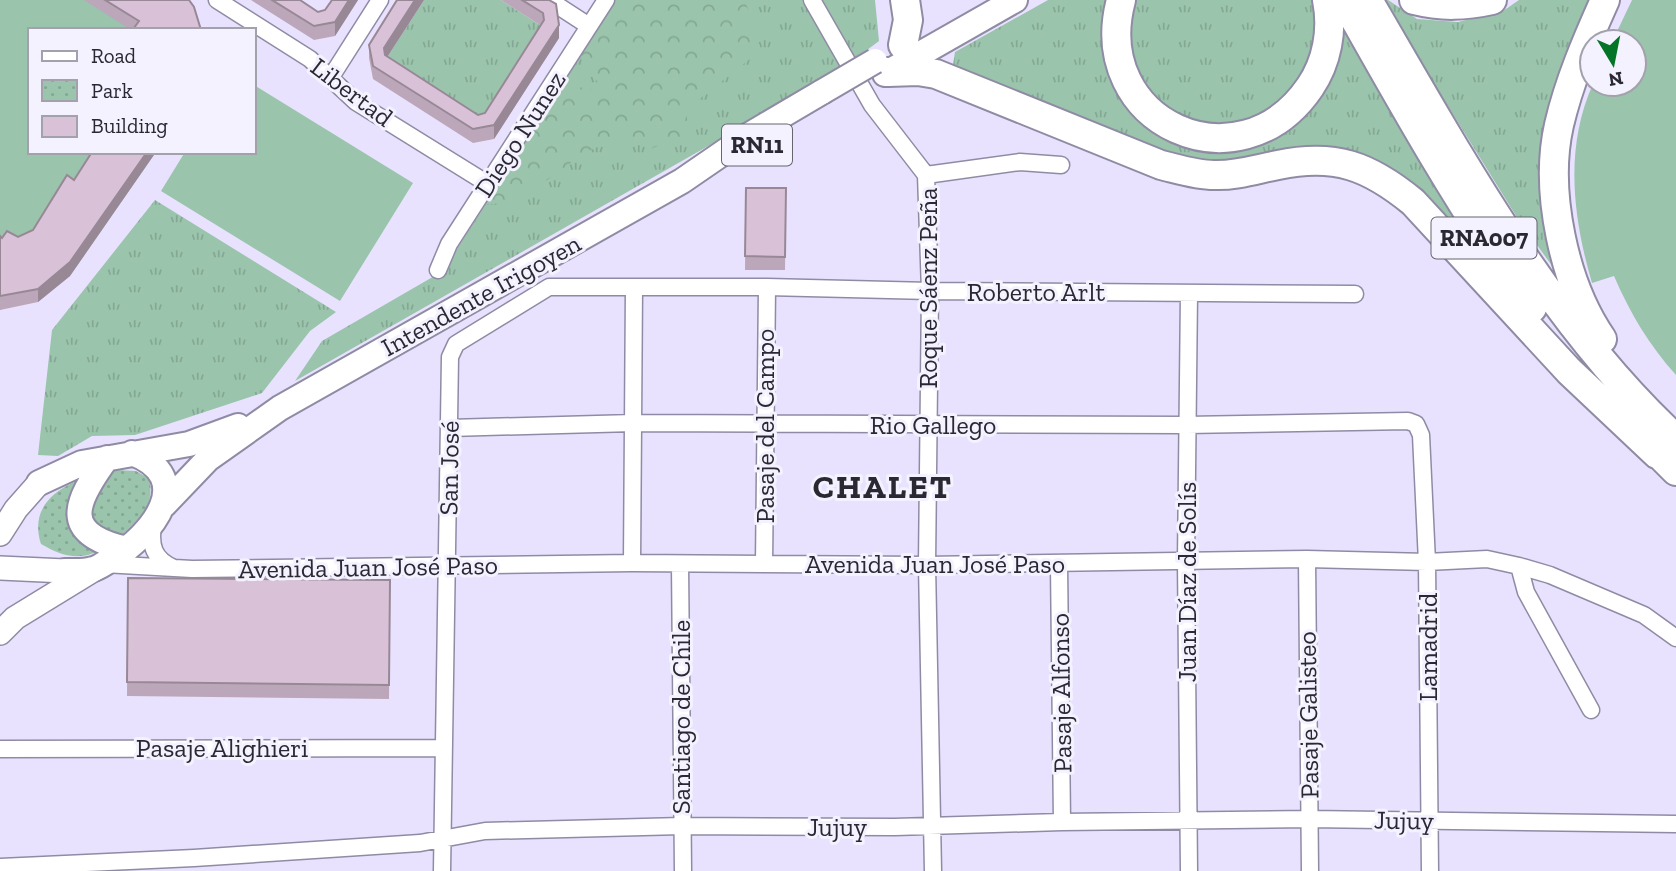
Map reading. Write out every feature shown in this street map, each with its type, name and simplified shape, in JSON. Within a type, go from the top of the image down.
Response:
[{"type":"highway","points":[[903,45],[908,20],[905,0]]},
{"type":"highway","points":[[1121,0],[1116,19],[1116,48],[1124,76],[1138,99],[1155,117],[1176,129],[1206,138],[1238,137],[1269,127],[1297,106],[1317,77],[1329,44],[1327,0]]},
{"type":"highway","name":"RNA007","points":[[1344,0],[1404,106],[1495,256],[1547,328],[1670,455]]},
{"type":"highway","name":"RNA007","points":[[1368,0],[1518,248],[1566,317],[1634,396],[1670,455]]},
{"type":"highway","points":[[1414,0],[1436,5],[1466,6],[1492,0]]},
{"type":"highway","points":[[1605,0],[1587,41],[1558,127],[1555,190],[1561,236],[1580,300],[1591,323],[1628,373],[1676,427]]},
{"type":"highway","points":[[881,70],[936,74],[1161,165],[1197,174],[1233,174],[1290,163],[1325,160],[1353,165],[1386,180],[1413,201],[1569,371],[1670,455]]},
{"type":"main road","name":"Intendente Irigoyen","points":[[881,70],[903,45],[982,0]]},
{"type":"main road","name":"Intendente Irigoyen","points":[[159,515],[208,459],[280,408],[682,181],[749,135],[1015,0]]},
{"type":"main road","name":"Intendente Irigoyen","points":[[132,453],[189,444],[220,434],[280,408]]},
{"type":"main road","points":[[0,509],[39,483],[70,468],[132,453],[152,462],[164,484],[159,515],[127,549],[15,618],[0,633]]},
{"type":"main road","points":[[107,457],[82,496],[79,505],[81,522],[94,538],[105,544],[127,549]]},
{"type":"main road","points":[[0,534],[16,509],[39,483]]},
{"type":"main road","points":[[0,568],[65,571],[99,567]]},
{"type":"street","name":"Libertad","points":[[217,0],[310,59],[356,102],[488,184]]},
{"type":"street","points":[[331,77],[380,0]]},
{"type":"street","points":[[549,0],[589,26]]},
{"type":"street","name":"Diego Nunez","points":[[438,270],[449,244],[606,0]]},
{"type":"street","points":[[811,0],[872,105],[926,175]]},
{"type":"street","name":"Roque Sáenz Peña","points":[[933,871],[927,565],[930,291],[926,175],[1020,162],[1061,165]]},
{"type":"street","name":"Roberto Arlt","points":[[549,287],[766,287],[1355,295]]},
{"type":"street","name":"San José","points":[[442,871],[451,351],[456,344],[549,287]]},
{"type":"street","points":[[632,563],[634,287]]},
{"type":"street","name":"Pasaje del Campo","points":[[764,564],[766,287]]},
{"type":"street","name":"Juan Díaz de Solís","points":[[1189,293],[1186,561],[1189,871]]},
{"type":"street","name":"Rio Gallego","points":[[450,428],[633,423],[1187,425],[1408,421],[1416,424]]},
{"type":"street","name":"Lamadrid","points":[[1416,424],[1421,435],[1427,562],[1430,871]]},
{"type":"street","points":[[159,515],[151,541],[153,550],[159,559],[177,569]]},
{"type":"street","name":"Avenida Juan José Paso","points":[[99,567],[177,569],[632,563],[927,565],[1307,559],[1427,562],[1486,559],[1550,575],[1644,615],[1676,638]]},
{"type":"street","name":"Pasaje Galisteo","points":[[1307,559],[1310,871]]},
{"type":"street","name":"Santiago de Chile","points":[[680,564],[683,871]]},
{"type":"street","name":"Pasaje Alfonso","points":[[1059,564],[1062,822]]},
{"type":"street","points":[[1519,566],[1526,592],[1591,710]]},
{"type":"street","name":"Pasaje Alighieri","points":[[0,749],[443,748]]},
{"type":"street","name":"Jujuy","points":[[0,867],[194,864],[420,843],[485,831],[682,826],[895,827],[1310,819],[1676,824]]},
{"type":"green space","points":[[0,0],[179,0],[196,28],[28,28],[28,154],[155,154],[70,276],[0,310]]},
{"type":"green space","points":[[424,0],[501,0],[543,27],[485,127],[384,62]]},
{"type":"green space","points":[[614,0],[745,0],[761,50],[687,109],[687,137],[649,149],[629,134],[586,152],[518,201],[474,206],[559,83],[603,92],[580,51],[577,52]]},
{"type":"green space","points":[[616,0],[875,0],[879,41],[835,74],[295,381],[322,341],[443,271]]},
{"type":"green space","points":[[1048,0],[1109,0],[1101,24],[1107,70],[1125,106],[1154,131],[1190,148],[1234,146],[1272,135],[1308,111],[1329,80],[1340,25],[1493,273],[1403,182],[1182,162],[966,77],[953,65],[955,52]]},
{"type":"green space","points":[[1135,0],[1317,0],[1319,27],[1312,57],[1292,97],[1254,123],[1218,128],[1182,123],[1154,104],[1127,53]]},
{"type":"green space","points":[[1382,0],[1388,0],[1417,19],[1458,22],[1503,11],[1519,0],[1589,0],[1556,80],[1541,156],[1544,216],[1553,267],[1518,219]]},
{"type":"green space","points":[[1632,0],[1676,0],[1676,375],[1641,328],[1614,276],[1592,283],[1580,233],[1574,183],[1575,158],[1578,133],[1588,98],[1648,98],[1648,28],[1619,28]]},
{"type":"green space","points":[[256,86],[413,183],[340,301],[161,191],[184,154],[256,154]]},
{"type":"green space","points":[[155,200],[336,312],[310,331],[262,393],[135,435],[92,436],[58,456],[38,455],[52,330]]},
{"type":"green space","points":[[117,470],[136,471],[150,479],[147,506],[128,529],[99,550],[82,556],[70,556],[41,544],[38,527],[41,513],[48,501],[72,483]]},
{"type":"building","points":[[105,0],[189,0],[200,28],[134,28],[139,21]]},
{"type":"building","points":[[272,0],[300,0],[318,12],[325,10],[332,0],[349,0],[335,22],[314,26]]},
{"type":"building","points":[[397,0],[415,0],[384,48],[385,55],[478,115],[485,113],[544,20],[543,13],[522,0],[549,0],[556,4],[559,25],[494,125],[473,129],[373,66],[369,45]]},
{"type":"building","points":[[91,154],[146,154],[70,262],[38,289],[0,296],[0,236],[2,238],[7,231],[18,237],[33,230],[67,175],[74,180]]},
{"type":"building","points":[[746,188],[786,188],[785,257],[745,256]]},
{"type":"building","points":[[128,578],[390,580],[389,685],[127,682]]},
{"type":"district","name":"CHALET","points":[[883,486]]}]
